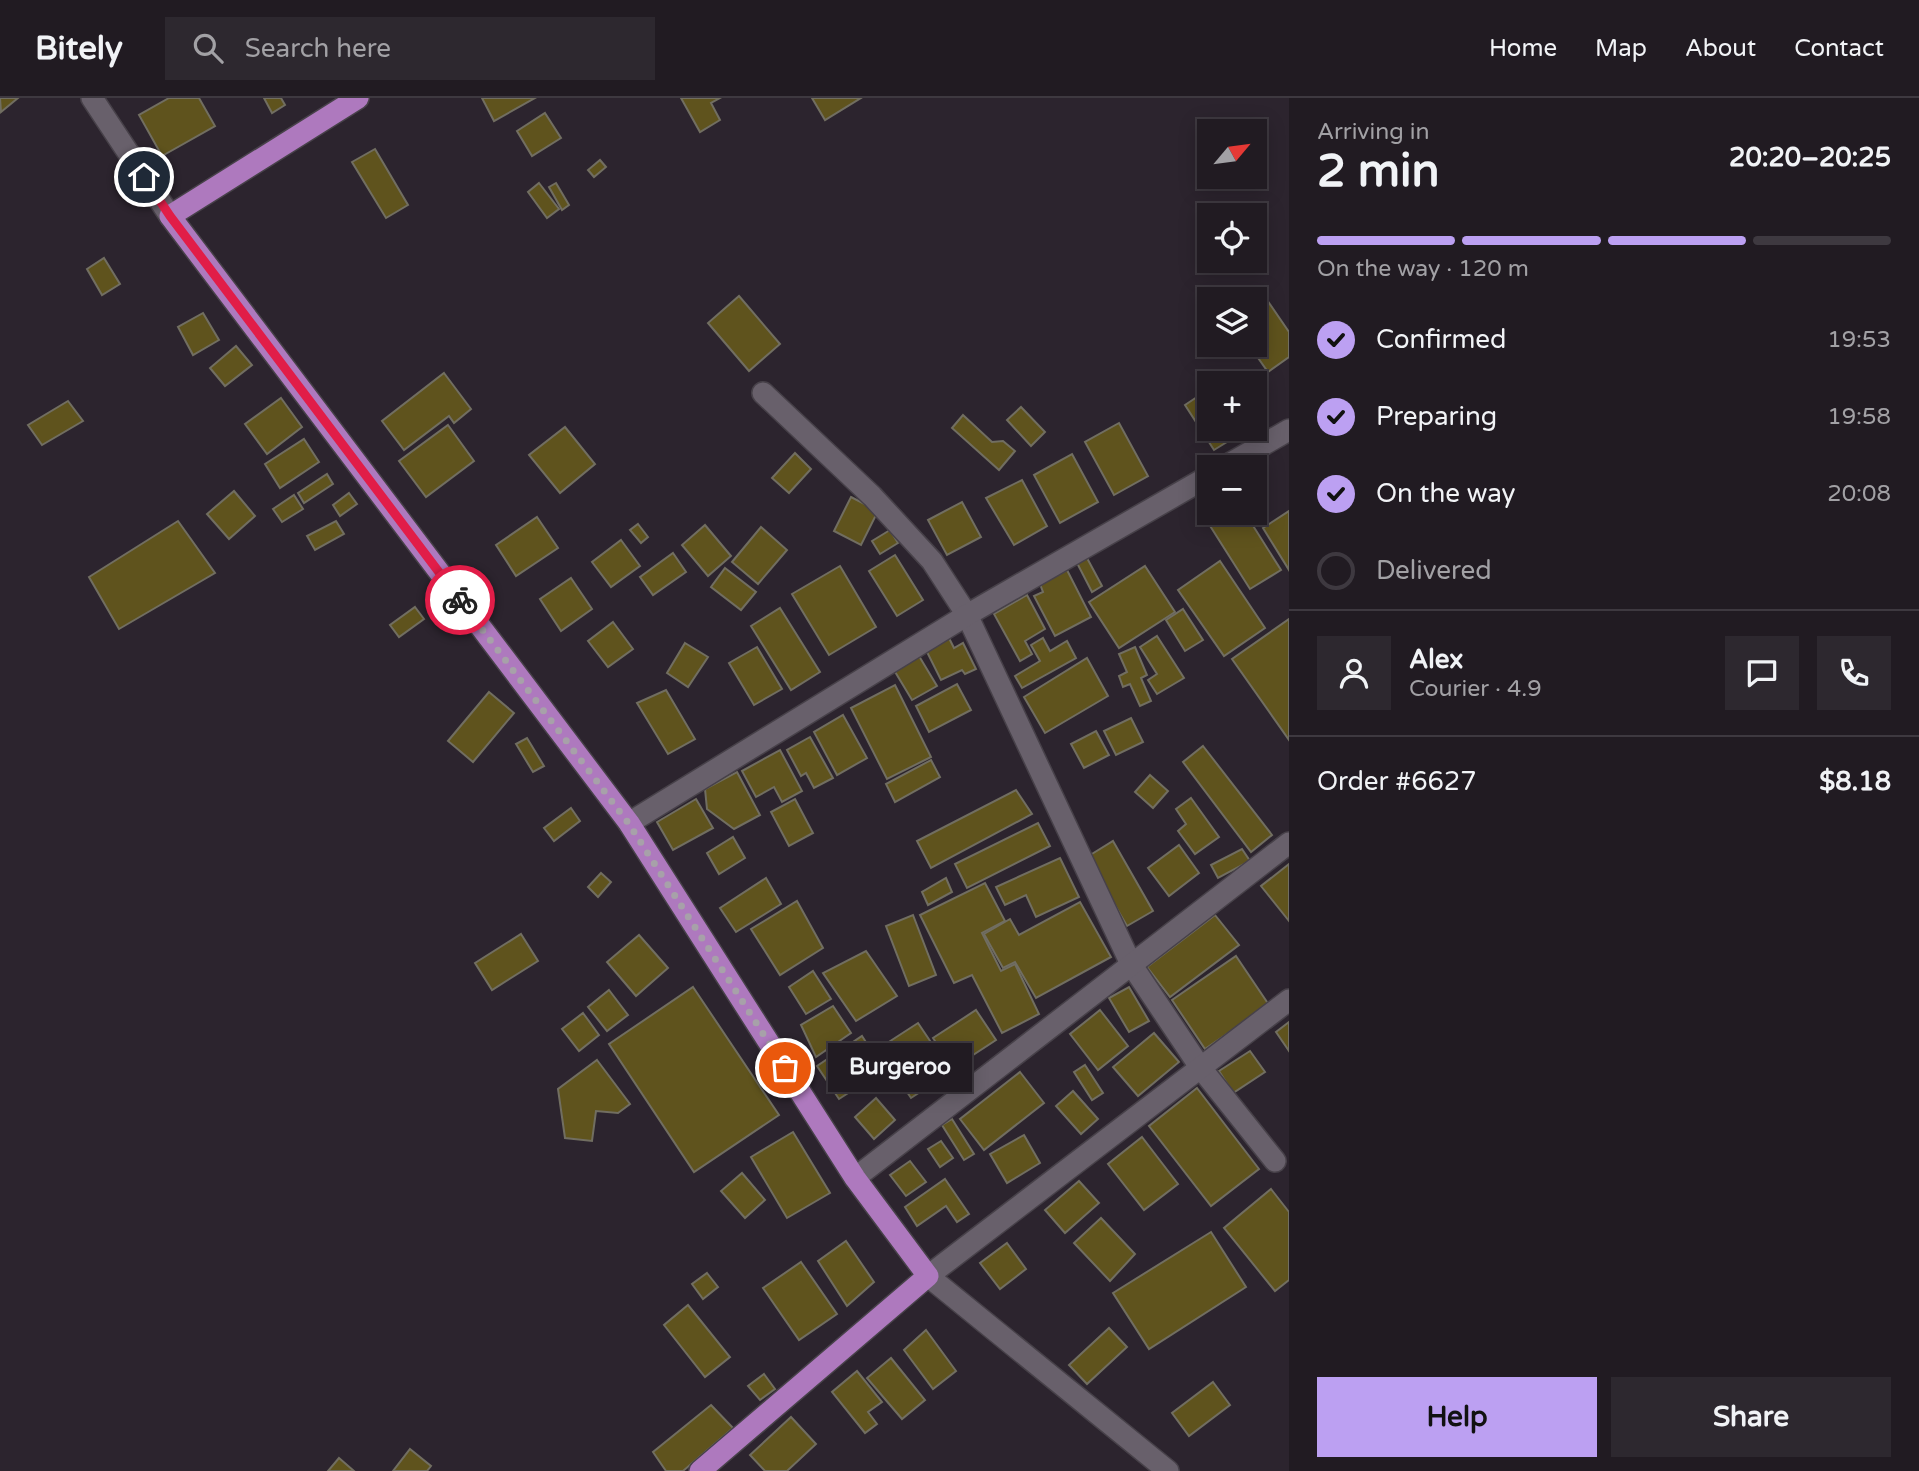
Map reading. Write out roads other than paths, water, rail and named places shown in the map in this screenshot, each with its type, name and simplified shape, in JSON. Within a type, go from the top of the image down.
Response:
[{"type":"main road","points":[[358,98],[170,216],[629,824],[855,1178],[928,1276],[700,1471]]},
{"type":"street","points":[[92,98],[170,216]]},
{"type":"street","points":[[763,393],[872,496],[932,561],[967,615],[1131,964],[1200,1067],[1275,1161]]},
{"type":"street","points":[[1245,455],[1289,430]]},
{"type":"street","points":[[629,824],[967,615],[1197,483]]},
{"type":"street","points":[[855,1178],[1289,843]]},
{"type":"street","points":[[1168,1471],[928,1276],[1289,1000]]},
{"type":"place","name":"Burgeroo","points":[[785,1068]]}]
